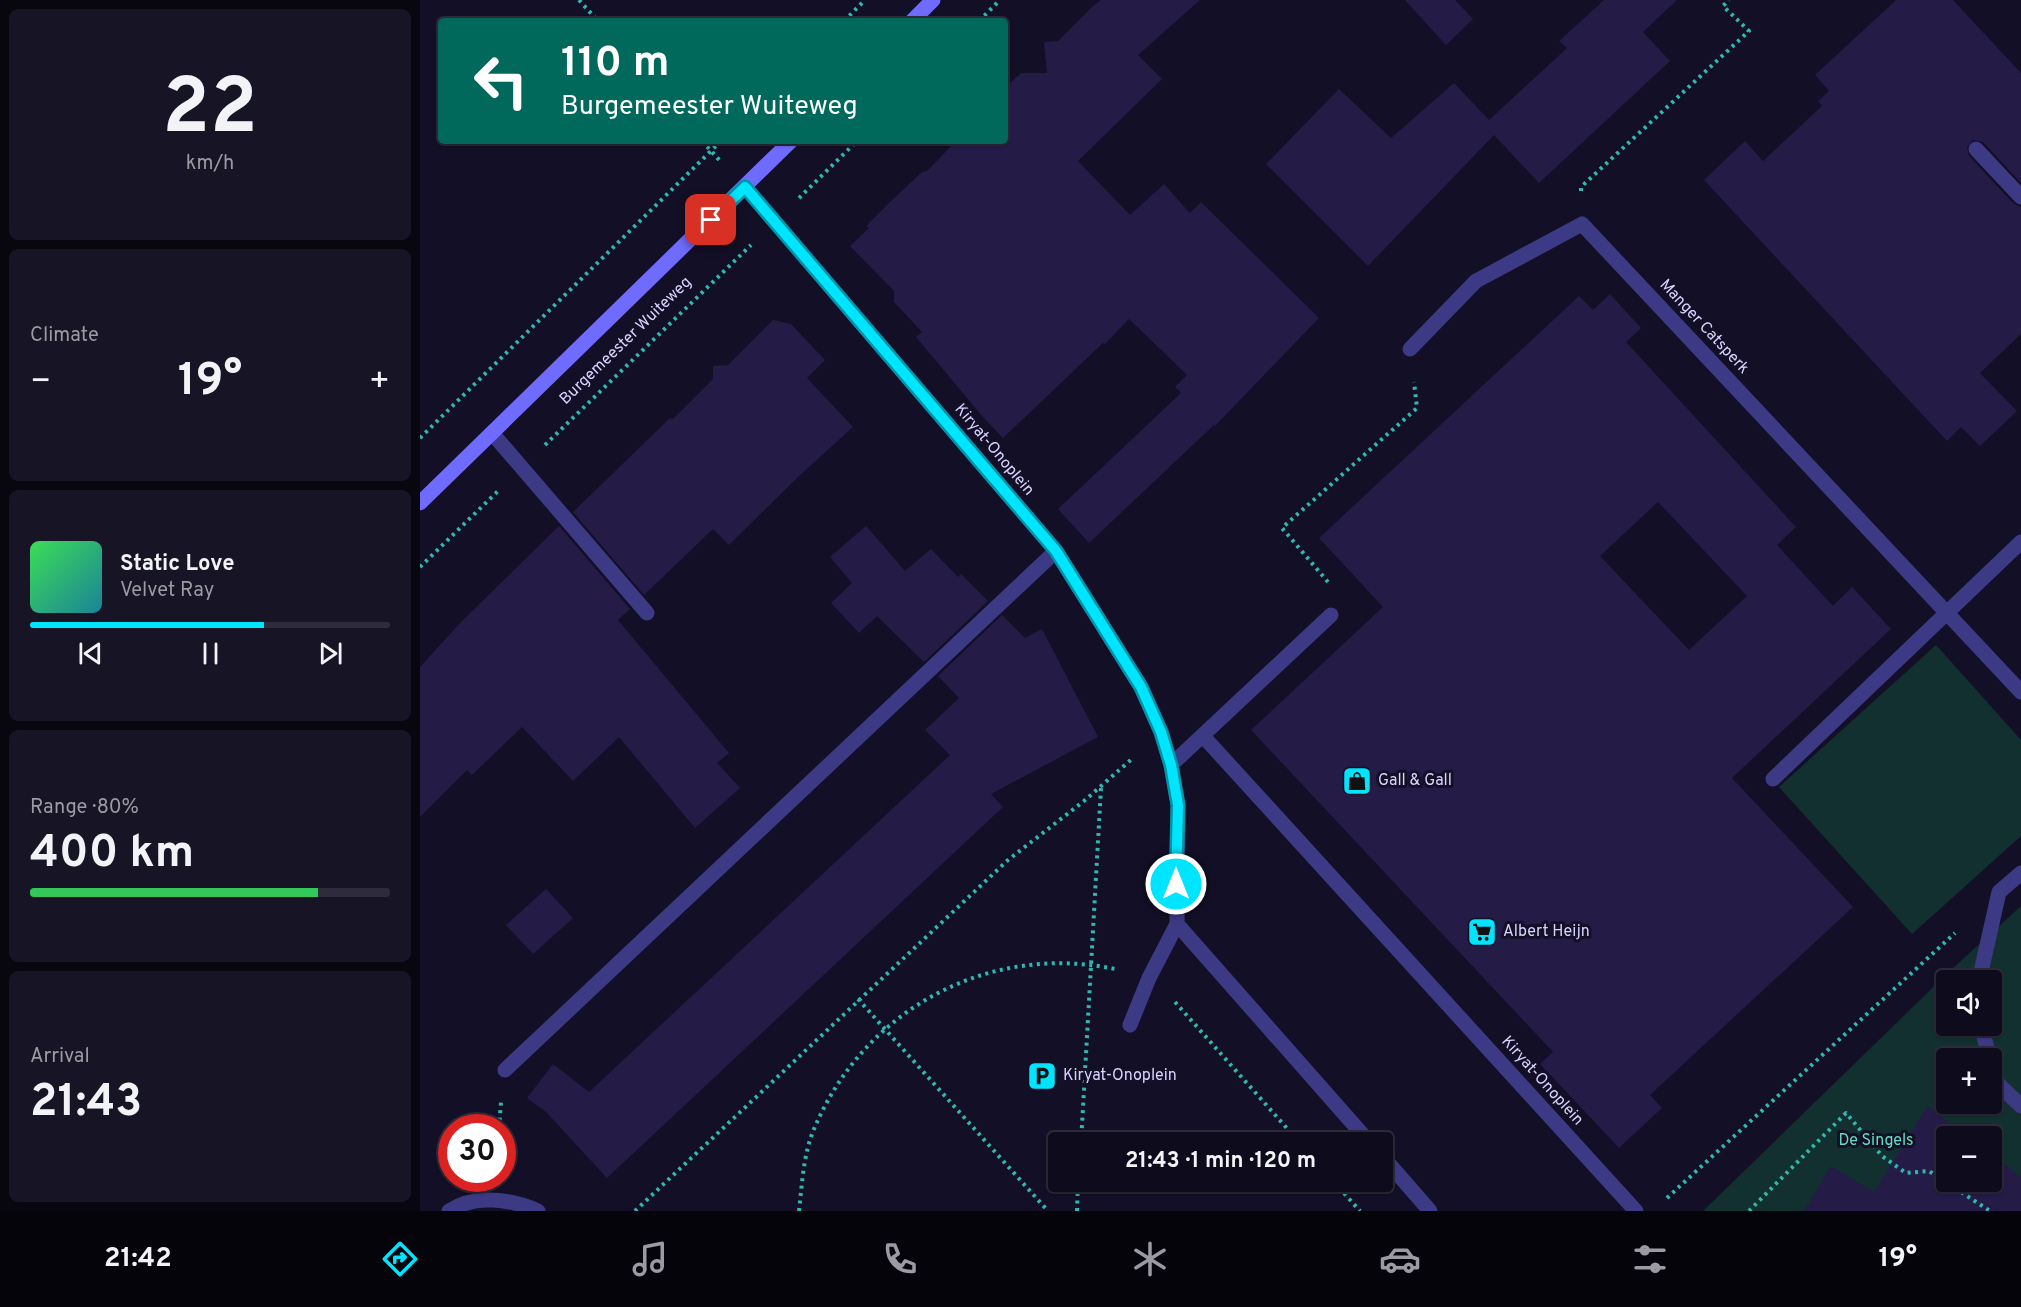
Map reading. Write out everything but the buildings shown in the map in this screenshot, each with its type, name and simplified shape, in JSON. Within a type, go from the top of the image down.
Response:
[{"type":"street","points":[[915,18],[933,0]]},
{"type":"street","name":"Burgemeester Wuiteweg","points":[[420,503],[788,144]]},
{"type":"street","points":[[1976,149],[2021,197]]},
{"type":"street","name":"Kiryat-Onoplein","points":[[745,187],[1056,551],[1141,687],[1161,732],[1171,765],[1178,805],[1177,924],[1149,978],[1130,1025]]},
{"type":"street","points":[[1410,349],[1476,281],[1582,224]]},
{"type":"street","name":"Manger Catsperk","points":[[1582,224],[2021,692]]},
{"type":"street","points":[[492,433],[647,614]]},
{"type":"street","points":[[1773,779],[2021,542]]},
{"type":"street","points":[[505,1070],[1056,551]]},
{"type":"street","points":[[1171,765],[1331,615]]},
{"type":"street","name":"Kiryat-Onoplein","points":[[1203,736],[1636,1211]]},
{"type":"street","points":[[1981,970],[1999,892],[2021,873]]},
{"type":"street","points":[[1177,924],[1360,1132]]},
{"type":"street","points":[[2002,1088],[2021,1106]]},
{"type":"street","points":[[1393,1168],[1430,1211]]},
{"type":"street","points":[[449,1211],[458,1205],[491,1199],[524,1204],[538,1211]]},
{"type":"path","points":[[579,0],[595,18]]},
{"type":"path","points":[[846,18],[865,0]]},
{"type":"path","points":[[982,18],[1000,0]]},
{"type":"path","points":[[1582,224],[1581,187],[1749,31],[1723,6],[1730,0]]},
{"type":"path","points":[[420,438],[718,144]]},
{"type":"path","name":"Burgemeester Wuiteweg","points":[[420,567],[854,144]]},
{"type":"path","points":[[1331,615],[1347,604],[1282,528],[1417,408],[1410,349]]},
{"type":"path","points":[[635,1211],[1008,860],[1101,787],[1161,732]]},
{"type":"path","points":[[1082,1132],[1101,787]]},
{"type":"path","points":[[1662,1203],[1956,932]]},
{"type":"path","points":[[799,1211],[804,1168],[812,1136],[829,1098],[854,1060],[905,1012],[927,999],[953,985],[982,975],[1022,967],[1052,964],[1103,967],[1149,978],[1171,998],[1290,1132]]},
{"type":"path","points":[[858,999],[1048,1211]]},
{"type":"path","points":[[1749,1211],[1846,1113],[1882,1156],[1905,1173],[1929,1171],[1990,1211]]},
{"type":"path","points":[[1077,1211],[1078,1192]]},
{"type":"path","points":[[1343,1192],[1360,1211]]},
{"type":"green space","points":[[1936,645],[2021,740],[2021,836],[1912,934],[1779,787]]},
{"type":"green space","name":"De Singels","points":[[2021,906],[2021,1211],[1703,1211],[1936,985],[1936,1036],[2002,1036],[2002,970],[1951,970]]},
{"type":"place","name":"Gall & Gall","points":[[1357,781]]},
{"type":"place","name":"Albert Heijn","points":[[1482,932]]},
{"type":"place","name":"Kiryat-Onoplein","points":[[1042,1076]]},
{"type":"route","points":[[711,220],[745,187],[1056,551],[1141,687],[1161,732],[1171,765],[1178,805],[1176,884]]}]
